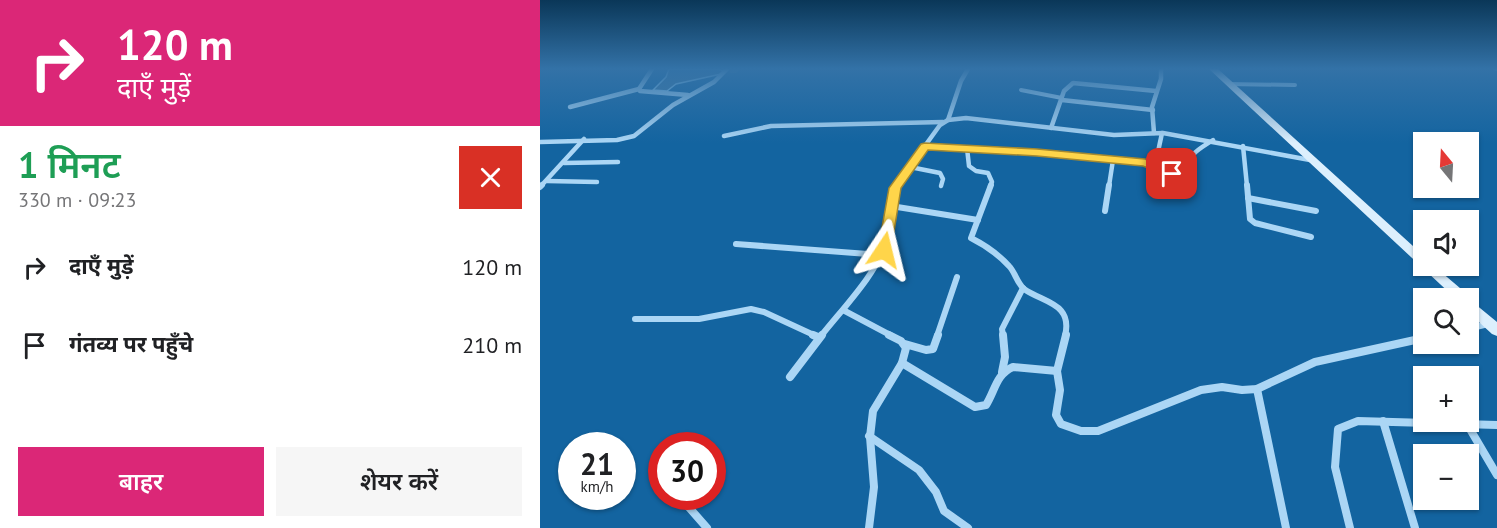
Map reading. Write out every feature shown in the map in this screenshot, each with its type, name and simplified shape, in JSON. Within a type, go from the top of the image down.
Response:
[{"type":"street","points":[[570,107],[621,94]]},
{"type":"street","points":[[669,94],[689,95]]},
{"type":"street","points":[[790,377],[819,337],[843,310],[881,255],[887,239],[891,206],[897,183],[946,121],[956,94]]},
{"type":"street","points":[[1051,128],[1064,94]]},
{"type":"street","points":[[1154,133],[1153,110],[1156,94]]},
{"type":"street","points":[[1239,94],[1413,253]]},
{"type":"street","points":[[540,142],[554,139],[622,139],[640,134],[667,110],[689,95]]},
{"type":"street","points":[[1062,99],[1153,110]]},
{"type":"street","points":[[724,136],[771,126],[946,121],[973,118],[1114,135],[1162,133],[1213,140],[1274,155],[1310,160]]},
{"type":"street","points":[[1155,166],[1162,133]]},
{"type":"street","points":[[540,186],[564,163],[584,139]]},
{"type":"street","points":[[925,147],[967,148],[1145,162],[1172,174],[1184,173],[1188,170],[1189,157],[1213,140]]},
{"type":"street","points":[[1243,146],[1249,217],[1252,222],[1311,237]]},
{"type":"street","points":[[967,148],[968,163],[972,169],[988,173],[992,177],[971,238],[985,245],[1009,266],[1023,288],[1052,303],[1067,318],[1068,325],[1056,371],[1060,390],[1056,409],[1058,421],[1061,424],[1091,432],[1098,431],[1202,390],[1222,387],[1242,390],[1257,389],[1315,362],[1413,340]]},
{"type":"street","points":[[1105,211],[1113,160]]},
{"type":"street","points":[[564,163],[618,162]]},
{"type":"street","points":[[910,167],[940,173],[943,179],[941,187]]},
{"type":"street","points":[[547,181],[597,182]]},
{"type":"street","points":[[1248,198],[1316,211]]},
{"type":"street","points":[[891,206],[978,220]]},
{"type":"street","points":[[736,244],[881,255]]},
{"type":"street","points":[[1438,276],[1452,288]]},
{"type":"street","points":[[843,310],[905,345],[927,350],[933,349],[957,277]]},
{"type":"street","points":[[1002,372],[1005,357],[1002,328],[1023,288]]},
{"type":"street","points":[[635,319],[699,319],[751,309],[764,312],[819,337]]},
{"type":"street","points":[[1479,314],[1494,327]]},
{"type":"street","points":[[1479,328],[1494,327]]},
{"type":"street","points":[[868,528],[874,480],[869,436],[873,411],[902,363],[906,352],[905,345]]},
{"type":"street","points":[[902,363],[975,407],[986,405],[998,376],[1013,367],[1056,371]]},
{"type":"street","points":[[1257,389],[1286,528]]},
{"type":"street","points":[[1350,528],[1336,481],[1333,448],[1338,429],[1347,423],[1358,421],[1413,423]]},
{"type":"street","points":[[1383,422],[1415,528]]},
{"type":"street","points":[[1479,424],[1497,425]]},
{"type":"street","points":[[1472,432],[1497,475]]},
{"type":"street","points":[[869,436],[919,470],[936,492],[944,511],[968,528]]},
{"type":"street","points":[[691,510],[707,528]]},
{"type":"lane","points":[[1038,94],[1062,99]]},
{"type":"route","points":[[884,250],[895,188],[925,147],[1037,152],[1145,162],[1172,174]]}]
